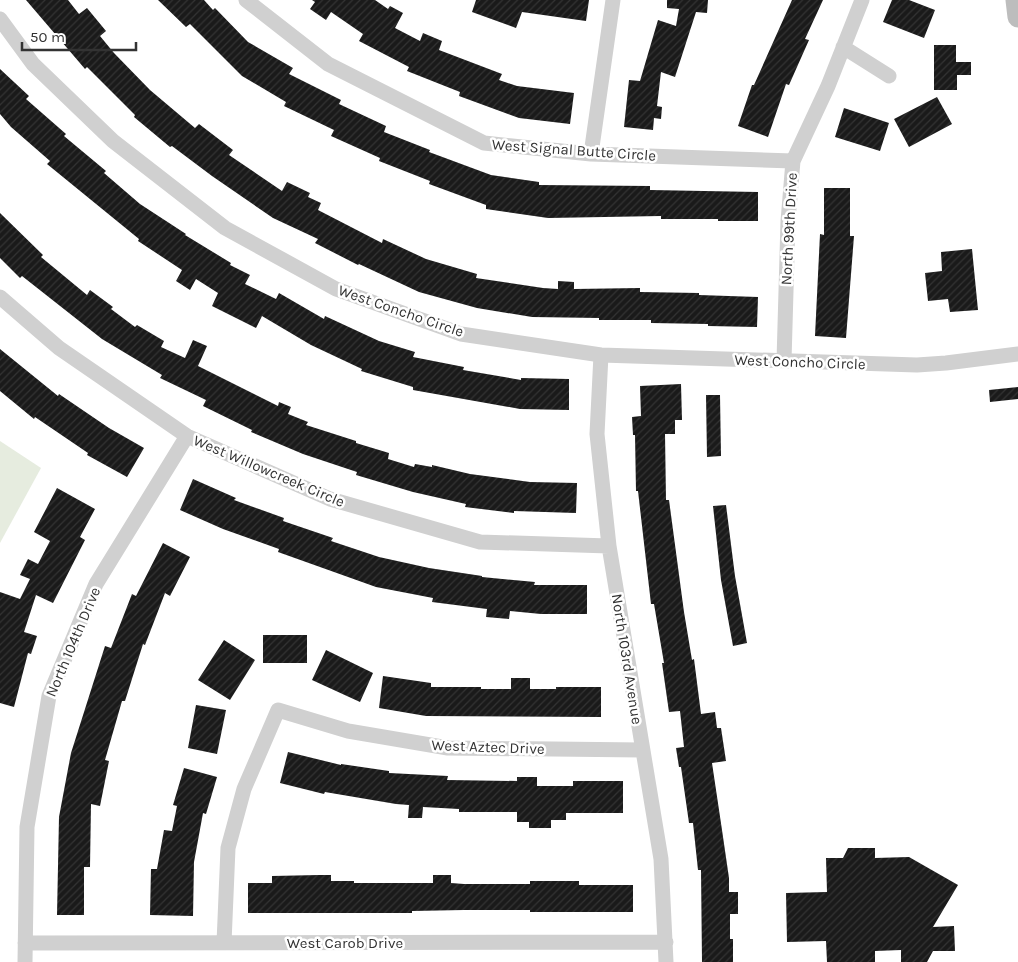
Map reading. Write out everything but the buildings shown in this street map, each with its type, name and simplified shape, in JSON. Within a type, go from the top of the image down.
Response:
[{"type":"main road","points":[[1016,0],[1018,17]]},
{"type":"street","name":"West Signal Butte Circle","points":[[246,0],[328,64],[484,143],[591,154],[793,161]]},
{"type":"street","points":[[591,154],[613,0]]},
{"type":"street","name":"North 99th Drive","points":[[784,362],[788,221],[793,161],[828,86],[862,0]]},
{"type":"street","name":"West Concho Circle","points":[[0,19],[33,64],[112,141],[225,228],[336,289],[461,334],[601,355],[784,362],[917,365],[1018,354]]},
{"type":"street","points":[[843,47],[889,76]]},
{"type":"street","name":"West Willowcreek Circle","points":[[0,296],[60,348],[187,436],[330,500],[480,542],[608,546]]},
{"type":"street","name":"North 103rd Avenue","points":[[601,355],[597,434],[608,546],[661,859],[666,962]]},
{"type":"street","name":"North 104th Drive","points":[[25,962],[27,827],[48,696],[96,584],[187,436]]},
{"type":"street","name":"West Aztec Drive","points":[[224,943],[228,848],[244,789],[278,710],[348,731],[448,748],[642,750]]},
{"type":"street","name":"West Carob Drive","points":[[25,943],[666,942]]},
{"type":"shaded area","points":[[0,441],[41,468],[0,543]]}]
